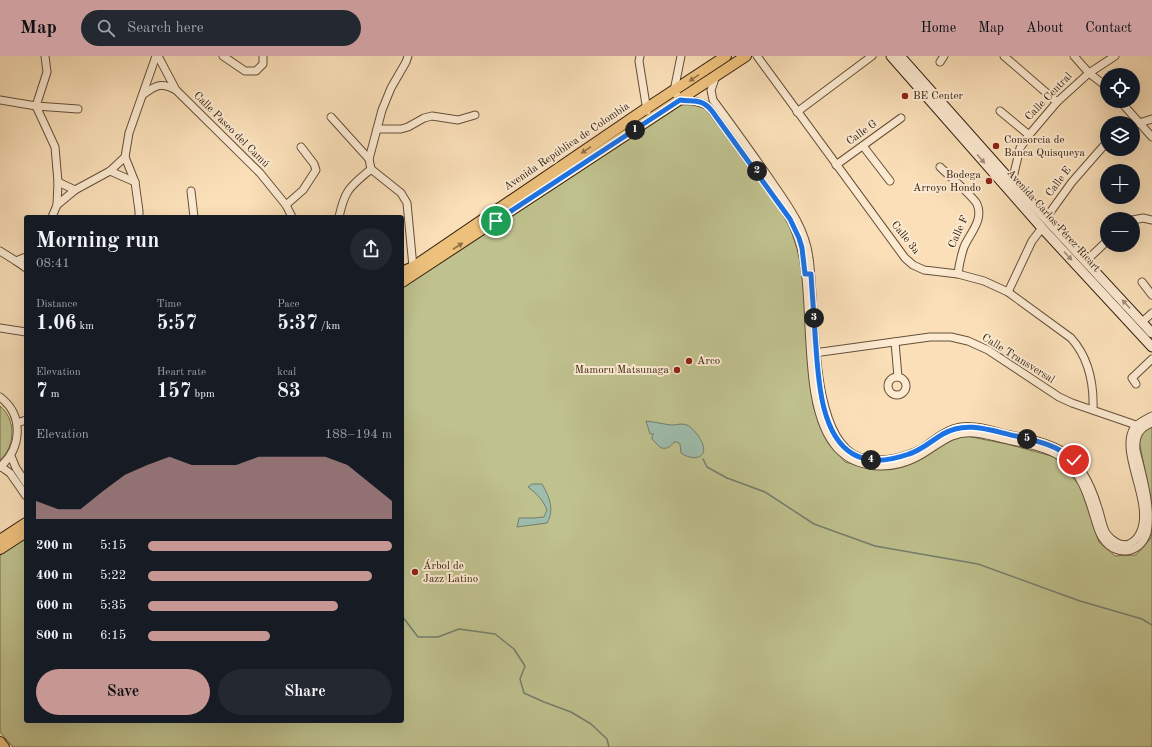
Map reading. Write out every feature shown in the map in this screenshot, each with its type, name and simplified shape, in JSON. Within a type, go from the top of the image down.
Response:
[{"type":"main road","name":"Avenida República de Colombia","points":[[404,281],[746,56]]},
{"type":"main road","name":"Avenida Carlos Pérez Ricart","points":[[891,56],[1009,184],[1046,218],[1152,333]]},
{"type":"main road","name":"Avenida Carlos Pérez Ricart","points":[[900,56],[1009,184],[1042,228],[1152,347]]},
{"type":"main road","name":"Avenida República de Colombia","points":[[404,271],[413,267],[647,108],[722,59]]},
{"type":"main road","points":[[0,540],[24,524]]},
{"type":"main road","points":[[0,549],[24,533]]},
{"type":"main road","points":[[0,742],[4,747]]},
{"type":"street","points":[[45,56],[47,72],[36,106],[55,147],[58,182],[57,205],[53,215]]},
{"type":"street","points":[[139,214],[134,182],[125,157],[129,133],[158,56]]},
{"type":"street","name":"Calle Paseo del Camú","points":[[158,56],[176,90],[260,173],[286,205],[291,215]]},
{"type":"street","points":[[223,56],[245,71],[256,71],[263,64],[263,56]]},
{"type":"street","points":[[408,56],[391,88],[382,110],[369,159],[371,169],[402,193],[407,202],[413,267]]},
{"type":"street","points":[[681,56],[674,91],[680,100],[699,102],[708,106],[750,157]]},
{"type":"street","name":"Calle 3a","points":[[757,56],[906,258],[914,265],[924,270],[958,274],[984,281],[1008,292],[1071,338],[1079,346],[1084,355],[1091,379],[1093,410]]},
{"type":"street","points":[[797,112],[872,56]]},
{"type":"street","points":[[1004,56],[1057,102]]},
{"type":"street","points":[[1074,56],[1089,73],[1100,82]]},
{"type":"street","name":"Calle Central","points":[[1009,184],[1020,148],[1029,135],[1057,102],[1089,73],[1115,56]]},
{"type":"street","points":[[639,58],[648,121]]},
{"type":"street","points":[[722,59],[720,73],[713,83],[713,100],[750,157],[780,198],[799,238],[808,274],[814,353],[815,391],[828,435],[844,455],[858,463],[878,466],[897,464],[915,458],[957,433],[974,430],[1042,448],[1061,457],[1073,469],[1092,506],[1101,536],[1116,550],[1130,551],[1141,544],[1148,532],[1150,518],[1150,505],[1133,440],[1133,430],[1136,425],[1152,416]]},
{"type":"street","points":[[144,94],[157,86],[169,86],[176,90]]},
{"type":"street","points":[[0,100],[36,106],[78,109]]},
{"type":"street","points":[[1000,111],[1029,135]]},
{"type":"street","points":[[377,130],[401,129],[408,127],[424,118],[432,116],[458,120],[475,115]]},
{"type":"street","points":[[331,116],[369,159]]},
{"type":"street","name":"Calle G","points":[[836,165],[901,118]]},
{"type":"street","points":[[1140,122],[1152,118]]},
{"type":"street","points":[[1140,126],[1152,137]]},
{"type":"street","points":[[863,146],[890,181]]},
{"type":"street","points":[[286,205],[301,192],[316,170],[314,164],[301,147]]},
{"type":"street","name":"Calle E","points":[[1046,218],[1072,182],[1100,150]]},
{"type":"street","points":[[57,205],[74,190],[110,171],[125,157]]},
{"type":"street","name":"Calle F","points":[[940,166],[976,203],[979,212],[978,221],[960,258],[958,274]]},
{"type":"street","points":[[340,215],[345,194],[352,185],[371,169]]},
{"type":"street","points":[[110,171],[134,182]]},
{"type":"street","points":[[58,182],[74,190]]},
{"type":"street","points":[[192,191],[194,215]]},
{"type":"street","points":[[1140,219],[1152,220]]},
{"type":"street","points":[[1008,292],[1032,241],[1042,228]]},
{"type":"street","points":[[1086,261],[1100,248]]},
{"type":"street","points":[[0,251],[24,267]]},
{"type":"street","points":[[16,262],[24,258]]},
{"type":"street","points":[[1142,282],[1152,295]]},
{"type":"street","points":[[1142,322],[1152,313]]},
{"type":"street","points":[[0,328],[24,332]]},
{"type":"street","name":"Calle Transversal","points":[[814,353],[930,337],[951,337],[968,341],[988,350],[1059,397],[1136,425]]},
{"type":"street","points":[[895,342],[898,377]]},
{"type":"street","points":[[1136,384],[1132,378],[1152,359]]},
{"type":"street","points":[[0,397],[9,406],[14,414],[17,423],[18,435],[11,456],[0,466],[10,473],[24,493]]},
{"type":"street","points":[[17,423],[24,421]]},
{"type":"street","points":[[1133,440],[1142,429],[1152,423]]},
{"type":"street","points":[[11,456],[16,468],[24,480]]},
{"type":"green space","points":[[680,103],[692,103],[707,108],[748,160],[788,222],[802,262],[813,405],[826,439],[845,462],[874,470],[911,463],[951,439],[966,436],[1007,444],[1055,457],[1080,486],[1099,542],[1115,556],[1136,555],[1151,538],[1152,531],[1152,747],[13,747],[0,732],[0,555],[24,539],[24,723],[404,723],[404,286]]},
{"type":"green space","points":[[0,406],[9,418],[12,433],[9,447],[0,460]]},
{"type":"green space","points":[[1152,427],[1152,504],[1139,441],[1143,432]]},
{"type":"shaded area","points":[[646,421],[671,425],[687,425],[702,441],[704,450],[703,453],[696,458],[686,456],[681,453],[680,444],[677,442],[674,442],[667,448],[661,448],[652,439],[654,434],[650,434]]},
{"type":"shaded area","points":[[532,484],[542,484],[549,498],[551,513],[547,523],[517,527],[519,518],[544,517],[547,510],[544,503],[528,487]]},
{"type":"waterway","points":[[703,459],[707,467],[727,478],[765,492],[814,524],[875,546],[978,564],[1080,601],[1142,619],[1152,625]]},
{"type":"waterway","points":[[404,619],[418,637],[438,637],[459,629],[495,634],[514,649],[525,666],[520,679],[524,693],[571,712],[591,724],[607,739],[609,747]]},
{"type":"place","name":"BE Center","points":[[905,96]]},
{"type":"place","name":"Consorcia de Banca Quisqueya","points":[[996,146]]},
{"type":"place","name":"Bodega Arroyo Hondo","points":[[989,181]]},
{"type":"place","name":"Arco","points":[[689,361]]},
{"type":"place","name":"Mamoru Matsunaga","points":[[677,370]]},
{"type":"place","name":"Árbol de Jazz Latino","points":[[415,572]]},
{"type":"route","points":[[496,221],[680,100],[691,100],[704,104],[712,111],[777,200],[795,228],[802,248],[805,274],[811,274],[816,353],[821,394],[831,428],[845,449],[858,457],[865,459],[890,459],[910,454],[952,429],[968,426],[1043,442],[1062,451],[1074,460]]}]
